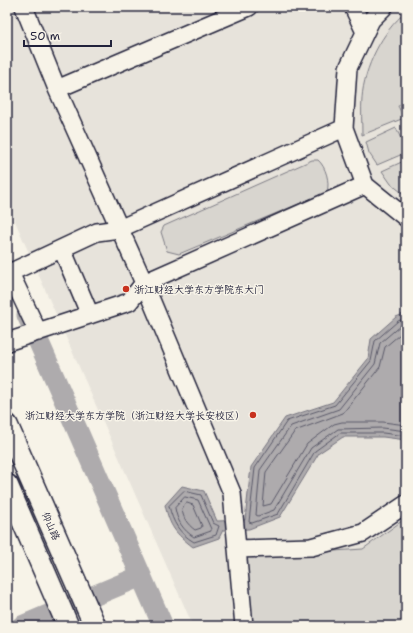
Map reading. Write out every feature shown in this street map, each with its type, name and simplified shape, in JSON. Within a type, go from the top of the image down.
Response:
[{"type":"main road","name":"仰山路","points":[[7,425],[95,626]]},
{"type":"main road","points":[[9,492],[68,626]]},
{"type":"street","points":[[24,7],[57,89],[144,283],[232,493],[244,626]]},
{"type":"street","points":[[57,89],[249,7]]},
{"type":"street","points":[[353,7],[365,32]]},
{"type":"street","points":[[384,7],[371,20],[348,68],[344,128],[365,185],[406,218]]},
{"type":"street","points":[[38,332],[9,274],[98,232],[119,229],[344,128]]},
{"type":"street","points":[[7,342],[129,302],[144,283],[365,185]]},
{"type":"street","points":[[62,249],[90,315]]},
{"type":"street","points":[[9,492],[34,487]]},
{"type":"street","points":[[237,549],[312,547],[363,533],[406,504]]},
{"type":"shaded area","name":"浙江财经大学东方学院（浙江财经大学长安校区）","points":[[7,7],[406,7],[406,626],[193,626],[7,203]]},
{"type":"shaded area","points":[[406,12],[406,86],[403,88],[406,95],[406,102],[398,106],[404,118],[362,135],[363,86],[370,63],[389,29]]},
{"type":"shaded area","points":[[396,128],[403,143],[406,141],[406,155],[405,153],[377,165],[369,153],[366,142]]},
{"type":"shaded area","points":[[312,160],[318,160],[325,171],[328,179],[327,192],[179,254],[167,251],[161,232],[164,226]]},
{"type":"shaded area","points":[[406,160],[406,196],[391,184],[382,171]]},
{"type":"shaded area","points":[[406,518],[406,626],[254,626],[248,611],[247,557],[363,549]]},
{"type":"water","points":[[406,313],[406,440],[383,437],[343,437],[319,453],[280,517],[249,529],[223,530],[219,538],[193,547],[182,538],[171,524],[165,505],[182,486],[204,491],[217,521],[245,520],[251,467],[285,418],[333,402],[368,359],[371,339],[396,317]]},
{"type":"waterway","points":[[27,315],[163,626]]},
{"type":"waterway","points":[[22,626],[141,576]]},
{"type":"place","name":"浙江财经大学东方学院东大门","points":[[126,289]]},
{"type":"place","name":"浙江财经大学东方学院（浙江财经大学长安校区）","points":[[253,415]]}]
